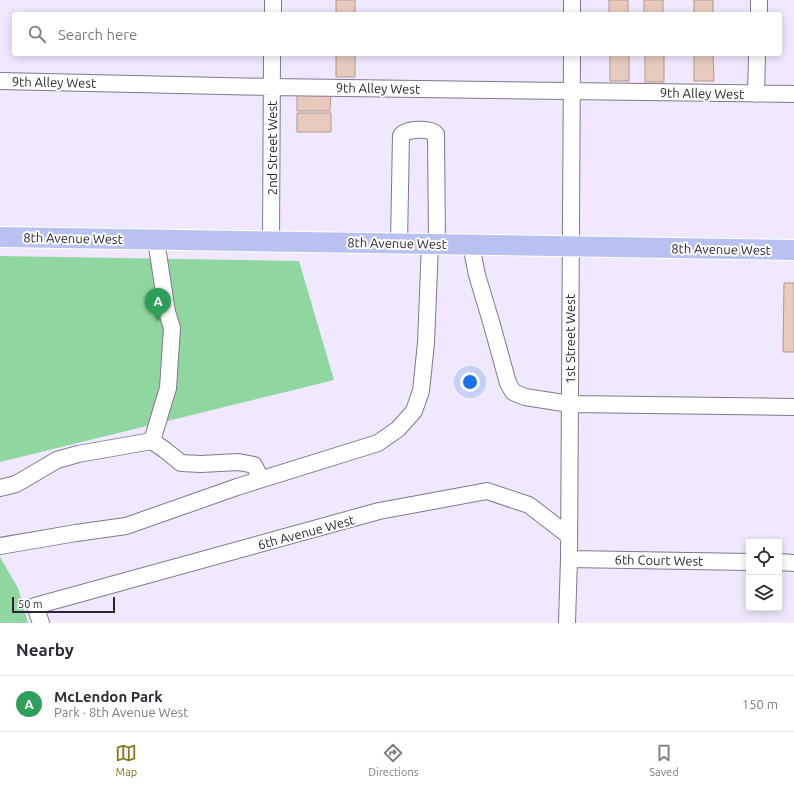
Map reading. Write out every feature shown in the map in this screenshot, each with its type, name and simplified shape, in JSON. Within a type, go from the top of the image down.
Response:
[{"type":"main road","name":"8th Avenue West","points":[[0,237],[794,250]]},
{"type":"street","points":[[273,0],[273,12]]},
{"type":"street","points":[[572,0],[572,12]]},
{"type":"street","points":[[759,0],[759,12]]},
{"type":"street","name":"2nd Street West","points":[[271,242],[272,56]]},
{"type":"street","name":"1st Street West","points":[[564,621],[569,559],[572,56]]},
{"type":"street","name":"9th Alley West","points":[[756,94],[758,56]]},
{"type":"street","name":"9th Alley West","points":[[0,81],[272,87],[794,94]]},
{"type":"street","points":[[0,546],[126,526],[261,479],[378,443],[398,429],[414,411],[421,391],[433,244],[436,134],[431,131],[406,131],[400,136],[399,244]]},
{"type":"street","points":[[152,441],[168,388],[172,328],[167,312],[156,240]]},
{"type":"street","points":[[471,245],[477,275],[508,383],[513,392],[525,397],[570,404],[794,407]]},
{"type":"street","points":[[0,488],[16,484],[57,460],[78,454],[152,441],[181,463],[202,464],[239,462],[254,465],[261,479]]},
{"type":"street","name":"6th Avenue West","points":[[41,623],[35,606],[379,511],[487,491],[528,506],[569,536]]},
{"type":"street","name":"6th Court West","points":[[569,559],[746,562]]},
{"type":"street","points":[[782,562],[794,562]]},
{"type":"green space","points":[[0,256],[299,261],[334,380],[0,462]]},
{"type":"green space","points":[[0,557],[18,588],[28,623],[0,623]]},
{"type":"building","points":[[336,0],[355,0],[355,12],[336,12]]},
{"type":"building","points":[[609,0],[628,0],[628,12],[609,12]]},
{"type":"building","points":[[644,0],[663,0],[663,12],[644,12]]},
{"type":"building","points":[[694,0],[713,0],[713,12],[694,12]]},
{"type":"building","points":[[336,56],[355,56],[355,77],[336,77]]},
{"type":"building","points":[[610,56],[629,56],[629,81],[610,81]]},
{"type":"building","points":[[645,56],[664,56],[664,82],[645,82]]},
{"type":"building","points":[[694,56],[713,56],[714,81],[694,81]]},
{"type":"building","points":[[297,92],[331,92],[330,111],[297,111]]},
{"type":"building","points":[[297,113],[331,113],[331,132],[297,132]]},
{"type":"building","points":[[784,283],[794,283],[794,352],[783,352]]},
{"type":"place","name":"McLendon Park","points":[[158,321]]}]
